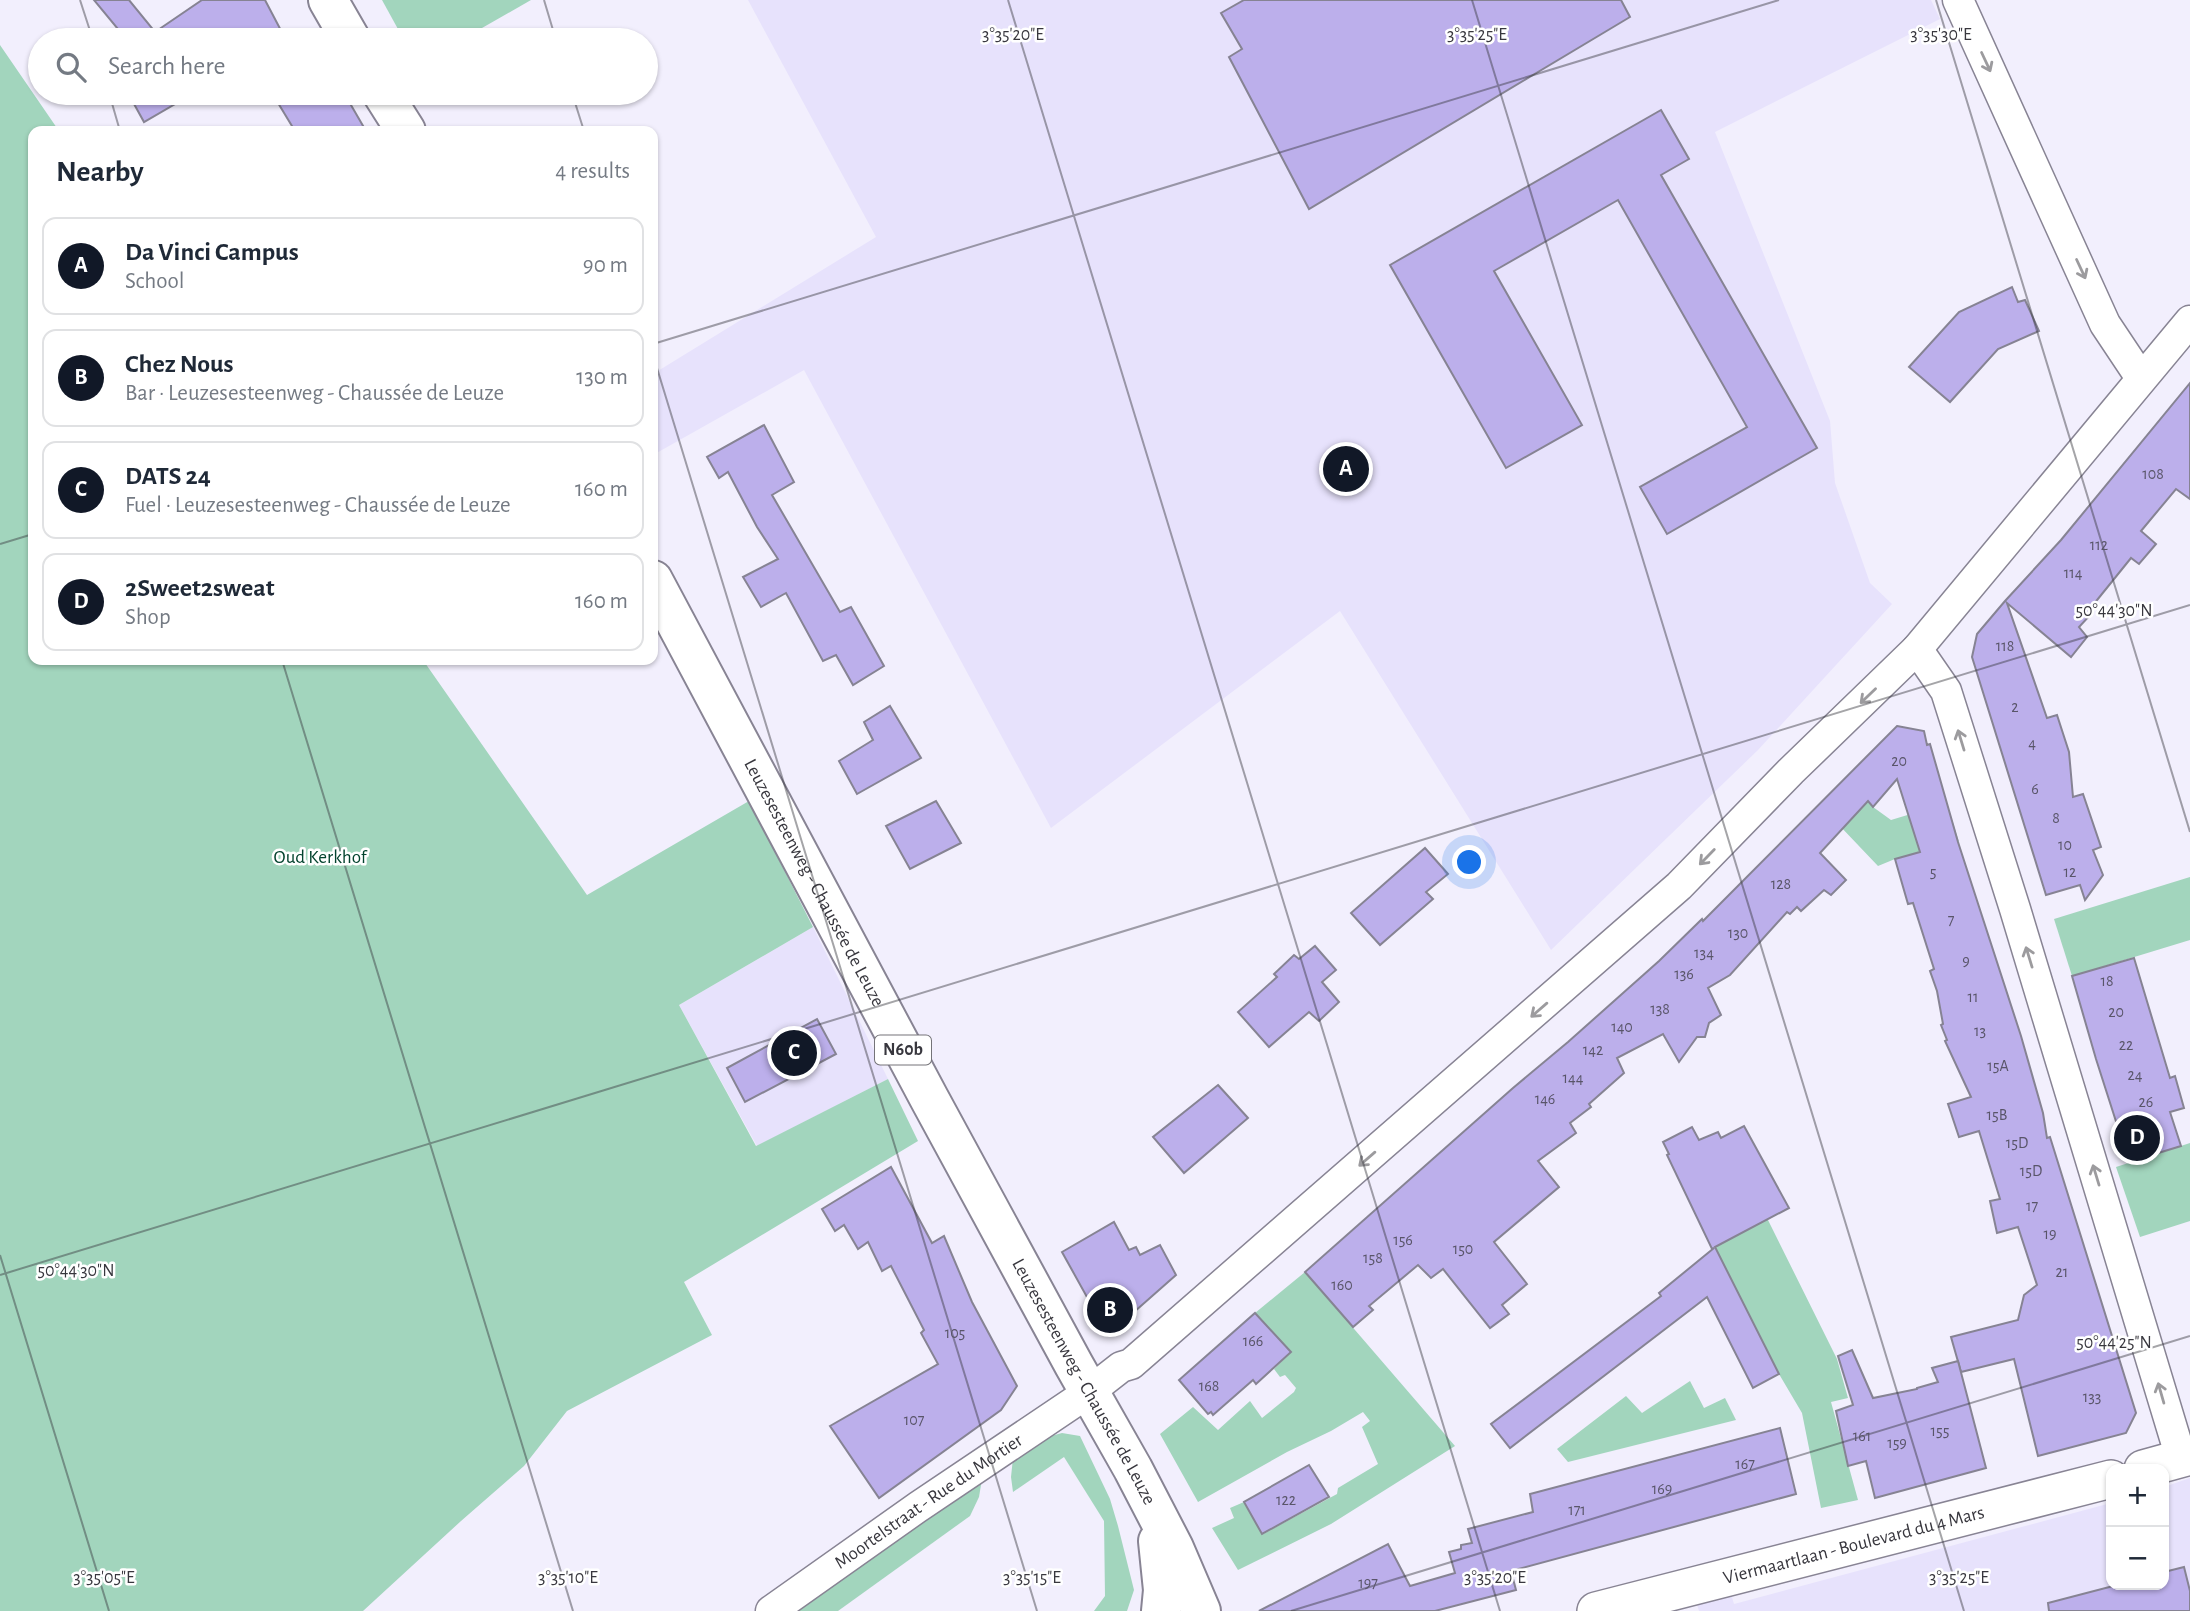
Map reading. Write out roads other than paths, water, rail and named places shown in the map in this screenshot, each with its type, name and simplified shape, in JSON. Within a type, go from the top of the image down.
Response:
[{"type":"main road","points":[[328,0],[344,28]]},
{"type":"main road","points":[[390,105],[403,126]]},
{"type":"main road","name":"Leuzesesteenweg - Chaussée de Leuze","points":[[658,589],[929,1098],[1133,1469],[1174,1548],[1201,1611]]},
{"type":"main road","name":"Leuzesesteenweg - Chaussée de Leuze","points":[[1157,1518],[1163,1590],[1161,1611]]},
{"type":"street","points":[[1958,0],[2105,324],[2141,378]]},
{"type":"street","name":"Moortelstraat - Rue du Mortier","points":[[771,1611],[918,1507],[1089,1392],[1121,1367],[1131,1364],[1679,886],[1791,771],[1917,649],[2190,321]]},
{"type":"street","points":[[1917,649],[1946,691],[2185,1457],[2160,1464]]},
{"type":"street","name":"Viermaartlaan - Boulevard du 4 Mars","points":[[1596,1611],[2106,1480]]},
{"type":"place","name":"Da Vinci Campus","points":[[1346,469]]},
{"type":"place","name":"DATS 24","points":[[794,1053]]},
{"type":"place","name":"2Sweet2sweat","points":[[2137,1138]]},
{"type":"place","name":"Chez Nous","points":[[1110,1310]]},
{"type":"park label","name":"Oud Kerkhof","points":[[320,857]]}]
